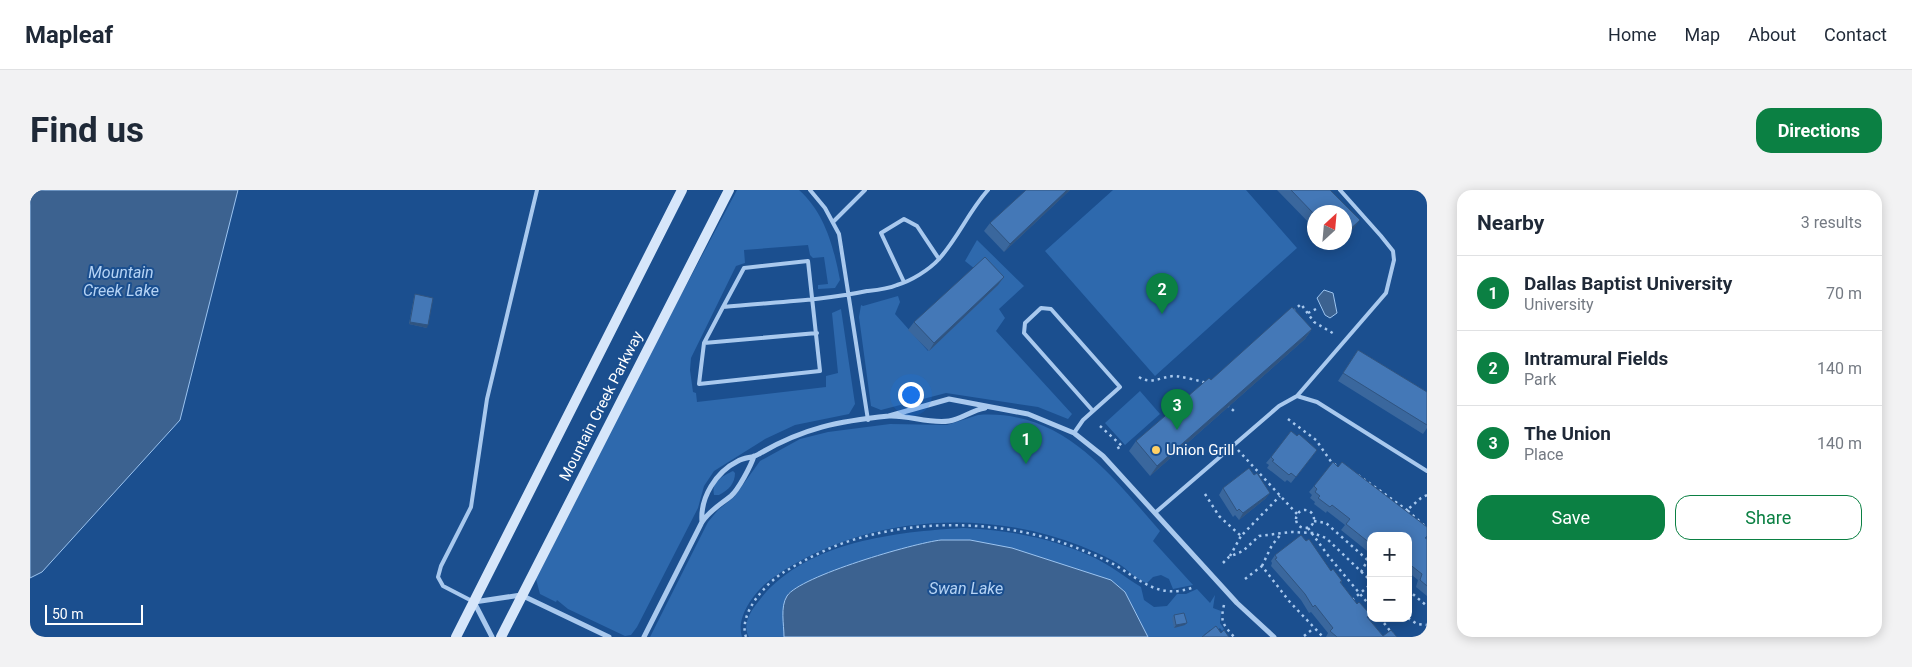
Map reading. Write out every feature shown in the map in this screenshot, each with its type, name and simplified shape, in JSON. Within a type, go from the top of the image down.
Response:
[{"type":"main road","name":"Mountain Creek Parkway","points":[[456,637],[682,190]]},
{"type":"main road","name":"Mountain Creek Parkway","points":[[501,637],[729,190]]},
{"type":"street","points":[[702,522],[701,510],[718,475],[739,460],[754,456],[807,430],[889,416],[950,399],[1040,417],[1074,432],[1104,456],[1237,603],[1274,637]]},
{"type":"street","points":[[889,416],[951,421],[974,411],[990,408]]},
{"type":"street","points":[[644,637],[702,522],[715,506],[734,493],[752,465],[754,456]]},
{"type":"street","points":[[492,637],[474,602],[522,595],[609,637]]},
{"type":"lane","points":[[474,602],[443,586],[438,577],[441,566],[471,508],[487,399],[537,190]]},
{"type":"lane","points":[[810,190],[834,221],[839,234],[868,420]]},
{"type":"lane","points":[[834,221],[865,190]]},
{"type":"lane","points":[[722,307],[847,295],[904,282],[939,259],[961,229],[972,209],[988,190]]},
{"type":"lane","points":[[1156,512],[1286,401],[1297,396],[1386,293],[1394,260],[1393,251],[1340,190]]},
{"type":"lane","points":[[904,282],[881,233],[893,225],[904,219],[917,226],[939,259]]},
{"type":"lane","points":[[808,261],[813,298],[820,371],[699,384],[704,344],[739,274],[749,266],[808,261]]},
{"type":"lane","points":[[1074,432],[1120,386],[1051,309],[1041,308],[1025,323],[1024,333],[1093,411]]},
{"type":"lane","points":[[704,344],[817,333]]},
{"type":"lane","points":[[1297,396],[1317,402],[1427,472]]},
{"type":"path","points":[[1288,314],[1301,304],[1314,322],[1336,335]]},
{"type":"path","points":[[1308,313],[1316,309]]},
{"type":"path","points":[[1139,376],[1154,382],[1174,376],[1182,377],[1192,381],[1204,382],[1211,387]]},
{"type":"path","points":[[1225,403],[1234,411]]},
{"type":"path","points":[[1288,419],[1316,440],[1332,463],[1344,470]]},
{"type":"path","points":[[1100,426],[1122,446],[1116,450]]},
{"type":"path","points":[[1233,446],[1297,514]]},
{"type":"path","points":[[1354,474],[1363,477],[1407,510],[1427,528]]},
{"type":"path","points":[[1205,494],[1219,516],[1241,536]]},
{"type":"path","points":[[1223,563],[1229,557],[1241,536],[1280,496]]},
{"type":"path","points":[[1401,516],[1421,498],[1427,496]]},
{"type":"path","points":[[1308,528],[1314,521],[1314,515],[1310,510],[1302,510],[1297,514],[1296,520],[1299,526],[1308,528],[1317,542],[1367,602]]},
{"type":"path","points":[[1314,521],[1326,523],[1367,560],[1361,572]]},
{"type":"path","points":[[746,637],[744,630],[745,619],[750,608],[782,574],[819,554],[856,539],[902,529],[984,526],[1014,530],[1047,538],[1076,548],[1115,565],[1135,580],[1152,587],[1183,592],[1194,587]]},
{"type":"path","points":[[1229,557],[1243,551],[1259,536],[1282,533],[1313,534],[1326,538],[1367,579]]},
{"type":"path","points":[[1245,579],[1262,566],[1272,545],[1282,533]]},
{"type":"path","points":[[1262,566],[1289,602],[1323,637]]},
{"type":"path","points":[[1346,604],[1361,595],[1367,588]]},
{"type":"path","points":[[1412,593],[1427,606]]},
{"type":"path","points":[[1224,604],[1222,622],[1234,637]]},
{"type":"path","points":[[1412,621],[1427,626]]},
{"type":"path","points":[[1383,622],[1395,637]]},
{"type":"path","points":[[1304,636],[1323,625]]},
{"type":"shaded area","points":[[737,190],[799,190],[816,209],[822,220],[835,256],[840,280],[835,288],[818,289],[818,285],[828,284],[824,257],[813,258],[810,255],[808,245],[744,250],[745,263],[736,266],[691,358],[690,370],[693,392],[696,393],[697,402],[826,387],[826,376],[838,373],[832,313],[841,309],[855,404],[849,414],[795,425],[765,439],[714,471],[704,486],[698,508],[637,627],[631,635],[625,636],[568,609],[557,600],[556,602],[540,594],[536,579],[617,415]]},
{"type":"shaded area","points":[[1113,190],[1246,190],[1297,248],[1155,376],[1045,251]]},
{"type":"shaded area","points":[[977,240],[1024,286],[999,309],[1005,318],[996,331],[1072,414],[1068,419],[1038,407],[946,393],[881,410],[871,406],[859,317],[861,305],[898,296],[900,302],[895,314],[928,351],[975,269],[965,261]]},
{"type":"shaded area","points":[[1140,391],[1160,414],[1125,445],[1105,423]]},
{"type":"shaded area","points":[[978,415],[1008,416],[1035,423],[1060,434],[1082,449],[1103,468],[1160,531],[1153,541],[1193,585],[1173,589],[1169,579],[1161,575],[1153,577],[1147,583],[1143,582],[1122,566],[1102,555],[1043,534],[1004,526],[964,523],[923,524],[884,530],[845,541],[808,557],[774,577],[761,588],[749,603],[742,620],[742,637],[650,637],[708,522],[718,510],[734,497],[760,461],[800,439],[828,432],[890,424],[947,425]]},
{"type":"shaded area","points":[[733,471],[735,477],[731,486],[719,495],[714,495],[716,483]]},
{"type":"shaded area","name":"Swan Lake","points":[[963,528],[1031,536],[1079,551],[1101,561],[1141,587],[1144,600],[1154,607],[1167,606],[1177,594],[1186,594],[1197,589],[1210,603],[1215,595],[1213,608],[1221,611],[1220,623],[1224,629],[1222,631],[1220,628],[1213,634],[1210,630],[1204,635],[1205,637],[749,637],[746,628],[747,623],[750,614],[758,602],[777,582],[799,566],[824,553],[880,537]]},
{"type":"water","name":"Mountain Creek Lake","points":[[30,190],[238,190],[180,420],[42,572],[30,578]]},
{"type":"water","points":[[1324,290],[1333,293],[1337,313],[1330,318],[1325,315],[1317,298]]},
{"type":"water","name":"Swan Lake","points":[[941,540],[970,540],[1012,548],[1111,580],[1125,592],[1148,637],[784,637],[783,616],[785,600],[796,588],[834,570],[907,547]]},
{"type":"building","points":[[1026,190],[1067,190],[1010,244],[990,223]]},
{"type":"building","points":[[1291,190],[1330,190],[1345,205],[1307,205],[1307,207]]},
{"type":"building","points":[[1352,212],[1360,220],[1352,228]]},
{"type":"building","points":[[985,257],[1004,277],[934,343],[914,322]]},
{"type":"building","points":[[415,294],[433,298],[428,325],[410,322]]},
{"type":"building","points":[[1292,307],[1312,329],[1157,466],[1136,441],[1209,378],[1211,380]]},
{"type":"building","points":[[1358,350],[1427,392],[1427,425],[1343,373]]},
{"type":"building","points":[[1291,431],[1297,436],[1299,434],[1317,450],[1296,477],[1291,473],[1289,475],[1272,461],[1274,460],[1271,457]]},
{"type":"building","points":[[1333,462],[1338,467],[1342,462],[1427,527],[1427,536],[1425,538],[1427,539],[1427,586],[1420,580],[1422,574],[1412,566],[1412,532],[1367,532],[1367,541],[1346,524],[1350,519],[1332,505],[1330,507],[1318,498],[1320,496],[1315,492],[1317,489],[1314,486]]},
{"type":"building","points":[[1249,468],[1254,475],[1257,473],[1270,493],[1243,513],[1239,509],[1237,511],[1223,488]]},
{"type":"building","points":[[1301,535],[1306,541],[1309,539],[1331,571],[1333,569],[1342,581],[1340,582],[1357,604],[1359,602],[1367,611],[1367,622],[1371,622],[1383,636],[1391,630],[1397,637],[1337,637],[1330,631],[1333,628],[1315,605],[1313,607],[1305,594],[1275,559],[1277,558],[1275,555]]},
{"type":"building","points":[[1184,613],[1187,623],[1176,625],[1174,615]]},
{"type":"building","points":[[1216,626],[1221,633],[1224,630],[1229,637],[1202,637]]},
{"type":"place","name":"Intramural Fields","points":[[1162,314]]},
{"type":"place","name":"The Union","points":[[1177,430]]},
{"type":"place","name":"Union Grill","points":[[1156,450]]},
{"type":"place","name":"Dallas Baptist University","points":[[1026,464]]}]
